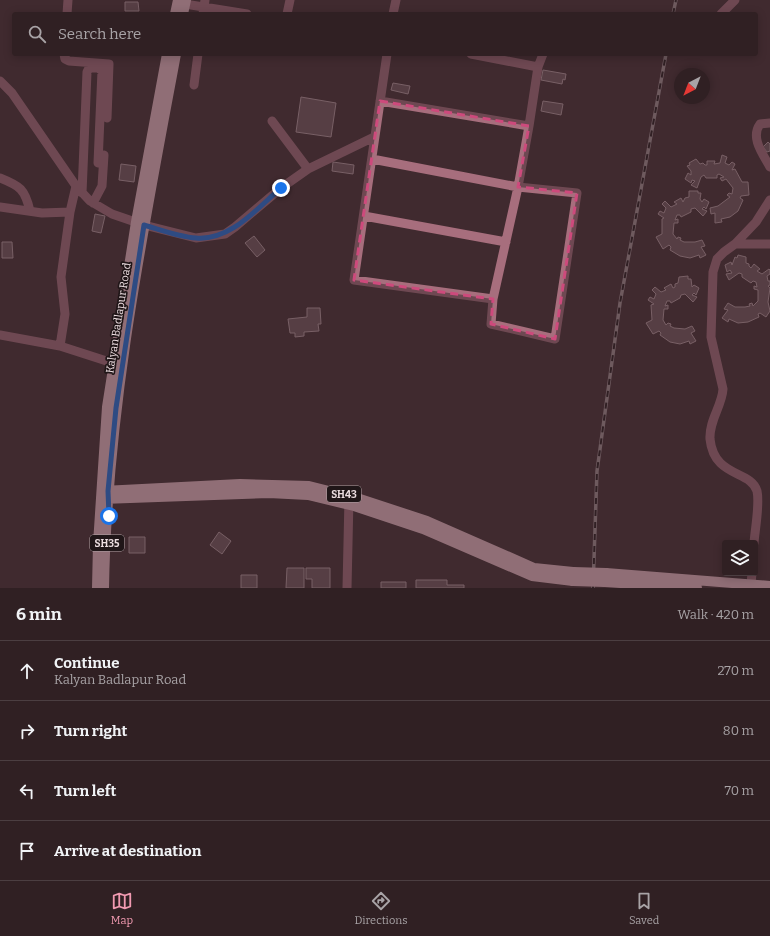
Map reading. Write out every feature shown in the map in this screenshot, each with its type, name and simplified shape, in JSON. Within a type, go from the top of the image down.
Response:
[{"type":"main road","name":"Kalyan Badlapur Road","points":[[104,588],[105,426],[118,364],[167,56]]},
{"type":"main road","name":"Kalyan Badlapur Road","points":[[140,224],[176,56]]},
{"type":"main road","name":"SH43","points":[[104,495],[269,493],[308,495],[348,500],[424,529],[520,572],[546,579],[573,576],[770,586]]},
{"type":"main road","name":"Kalyan Badlapur Road","points":[[97,588],[98,544],[104,495]]},
{"type":"main road","name":"SH43","points":[[606,578],[697,588]]},
{"type":"street","points":[[67,12],[68,0]]},
{"type":"street","points":[[287,12],[290,0]]},
{"type":"street","points":[[394,12],[396,0]]},
{"type":"street","points":[[723,12],[735,0]]},
{"type":"street","points":[[183,5],[235,12]]},
{"type":"street","points":[[64,56],[65,59],[69,61],[110,64],[102,184],[93,203]]},
{"type":"street","points":[[194,85],[198,56]]},
{"type":"street","points":[[387,56],[354,280],[493,300]]},
{"type":"street","points":[[481,56],[538,67]]},
{"type":"street","points":[[372,159],[518,187],[577,193],[555,339],[491,324],[493,300],[518,187],[538,67],[541,56]]},
{"type":"street","points":[[60,346],[64,314],[61,277],[70,212],[79,190],[85,143],[87,72],[89,68],[98,68],[102,71],[98,163]]},
{"type":"street","points":[[0,81],[12,93],[79,190],[93,203],[112,214],[140,224],[196,238],[224,234],[236,227],[281,188],[308,169],[374,138]]},
{"type":"street","points":[[380,100],[529,126]]},
{"type":"street","points":[[86,104],[101,104]]},
{"type":"street","points":[[272,121],[308,169]]},
{"type":"street","points":[[770,123],[760,124],[757,129],[756,138],[758,146],[770,167]]},
{"type":"street","points":[[85,143],[99,144]]},
{"type":"street","points":[[0,178],[13,183],[24,192],[30,211]]},
{"type":"street","points":[[754,540],[757,501],[754,486],[748,480],[728,471],[719,462],[713,451],[710,440],[710,428],[723,395],[723,389],[711,337],[713,272],[720,256],[735,244],[756,222],[770,200]]},
{"type":"street","points":[[0,207],[48,214],[70,212]]},
{"type":"street","points":[[364,216],[506,242]]},
{"type":"street","points":[[735,244],[770,244]]},
{"type":"street","points":[[0,335],[60,346],[118,364]]},
{"type":"street","points":[[347,588],[348,500]]},
{"type":"street","points":[[751,584],[752,576]]},
{"type":"highlighted area","points":[[380,101],[529,126],[518,187],[577,193],[555,339],[491,324],[493,299],[354,280]]},
{"type":"building","points":[[125,2],[138,2],[139,11],[125,11]]},
{"type":"building","points":[[543,70],[566,74],[565,80],[563,79],[562,84],[541,80]]},
{"type":"building","points":[[393,83],[410,86],[408,94],[391,90]]},
{"type":"building","points":[[301,97],[336,103],[331,137],[296,132]]},
{"type":"building","points":[[543,101],[563,104],[561,115],[541,111]]},
{"type":"building","points":[[768,142],[770,144],[770,151],[767,152],[763,147]]},
{"type":"building","points":[[722,155],[727,157],[725,163],[729,165],[732,162],[735,164],[732,170],[735,169],[742,182],[748,182],[749,195],[741,196],[740,198],[743,200],[738,211],[730,217],[721,219],[722,222],[715,223],[715,213],[711,214],[710,208],[718,206],[730,197],[727,195],[729,193],[732,194],[733,188],[726,179],[722,181],[720,178],[724,177],[719,174],[717,175],[717,178],[706,178],[704,175],[701,177],[697,188],[691,185],[695,181],[692,180],[691,183],[685,179],[688,173],[691,175],[691,171],[687,166],[690,165],[689,163],[696,159],[700,164],[703,163],[705,165],[707,165],[707,161],[715,161],[714,164],[720,163]]},
{"type":"building","points":[[333,162],[354,165],[353,174],[332,171]]},
{"type":"building","points":[[121,164],[136,166],[134,182],[119,180]]},
{"type":"building","points":[[689,191],[698,191],[698,193],[701,193],[700,199],[702,202],[704,199],[709,202],[706,209],[704,207],[702,209],[707,211],[703,216],[695,208],[691,209],[691,212],[681,217],[680,215],[677,215],[675,220],[678,219],[678,223],[674,223],[673,234],[677,239],[678,237],[681,238],[680,240],[684,242],[695,242],[702,240],[705,246],[701,247],[706,255],[700,258],[699,255],[690,258],[680,256],[670,250],[671,247],[669,245],[663,249],[656,237],[662,234],[662,219],[664,218],[658,214],[660,211],[664,213],[666,208],[662,204],[665,201],[671,207],[677,204],[674,202],[681,198],[683,202],[685,198],[689,197]]},
{"type":"building","points":[[95,214],[105,216],[101,233],[92,231]]},
{"type":"building","points":[[254,236],[265,250],[257,257],[245,243]]},
{"type":"building","points":[[2,242],[12,242],[13,258],[2,258]]},
{"type":"building","points":[[738,255],[746,257],[746,263],[749,264],[751,268],[754,264],[760,269],[757,271],[762,274],[769,269],[770,270],[770,274],[767,276],[768,281],[770,281],[770,285],[768,286],[770,288],[768,302],[770,311],[766,317],[760,313],[758,314],[759,317],[748,322],[738,323],[729,319],[728,322],[722,318],[728,310],[724,309],[728,303],[735,307],[745,307],[750,306],[749,304],[752,303],[753,306],[758,301],[758,290],[754,289],[754,286],[757,287],[756,282],[753,281],[751,283],[739,273],[729,280],[726,274],[732,273],[730,270],[727,272],[725,265],[731,262],[732,265],[735,257],[737,258]]},
{"type":"building","points":[[688,276],[688,279],[691,279],[692,287],[694,285],[699,288],[696,295],[694,293],[692,295],[697,297],[693,302],[685,294],[681,295],[680,298],[671,303],[670,301],[667,301],[665,306],[668,305],[668,309],[664,309],[663,320],[666,325],[668,323],[674,328],[685,329],[692,326],[695,331],[691,333],[696,341],[690,344],[689,341],[680,344],[670,342],[660,335],[661,333],[659,331],[653,334],[646,323],[652,320],[651,305],[654,304],[648,300],[650,297],[654,299],[656,294],[652,290],[655,287],[661,292],[666,290],[664,288],[671,284],[673,288],[675,287],[675,284],[678,283],[679,277]]},
{"type":"building","points":[[307,308],[320,308],[321,324],[318,324],[319,331],[304,332],[304,336],[295,337],[295,333],[290,333],[288,319],[307,317]]},
{"type":"building","points":[[219,532],[231,541],[222,554],[210,545]]},
{"type":"building","points":[[129,537],[145,537],[145,553],[129,553]]},
{"type":"building","points":[[287,568],[304,568],[304,588],[286,588]]},
{"type":"building","points":[[306,568],[330,568],[330,588],[312,588],[312,579],[306,579]]},
{"type":"building","points":[[241,575],[257,575],[257,588],[241,588]]},
{"type":"building","points":[[416,580],[447,580],[447,585],[464,585],[464,588],[416,588]]},
{"type":"building","points":[[381,582],[406,582],[406,588],[381,588]]},
{"type":"railway","points":[[673,12],[676,0]]},
{"type":"railway","points":[[593,588],[597,471],[620,303],[666,56]]},
{"type":"route","points":[[109,516],[108,491],[116,408],[144,225],[196,238],[212,237],[224,234],[236,227],[281,188]]}]
